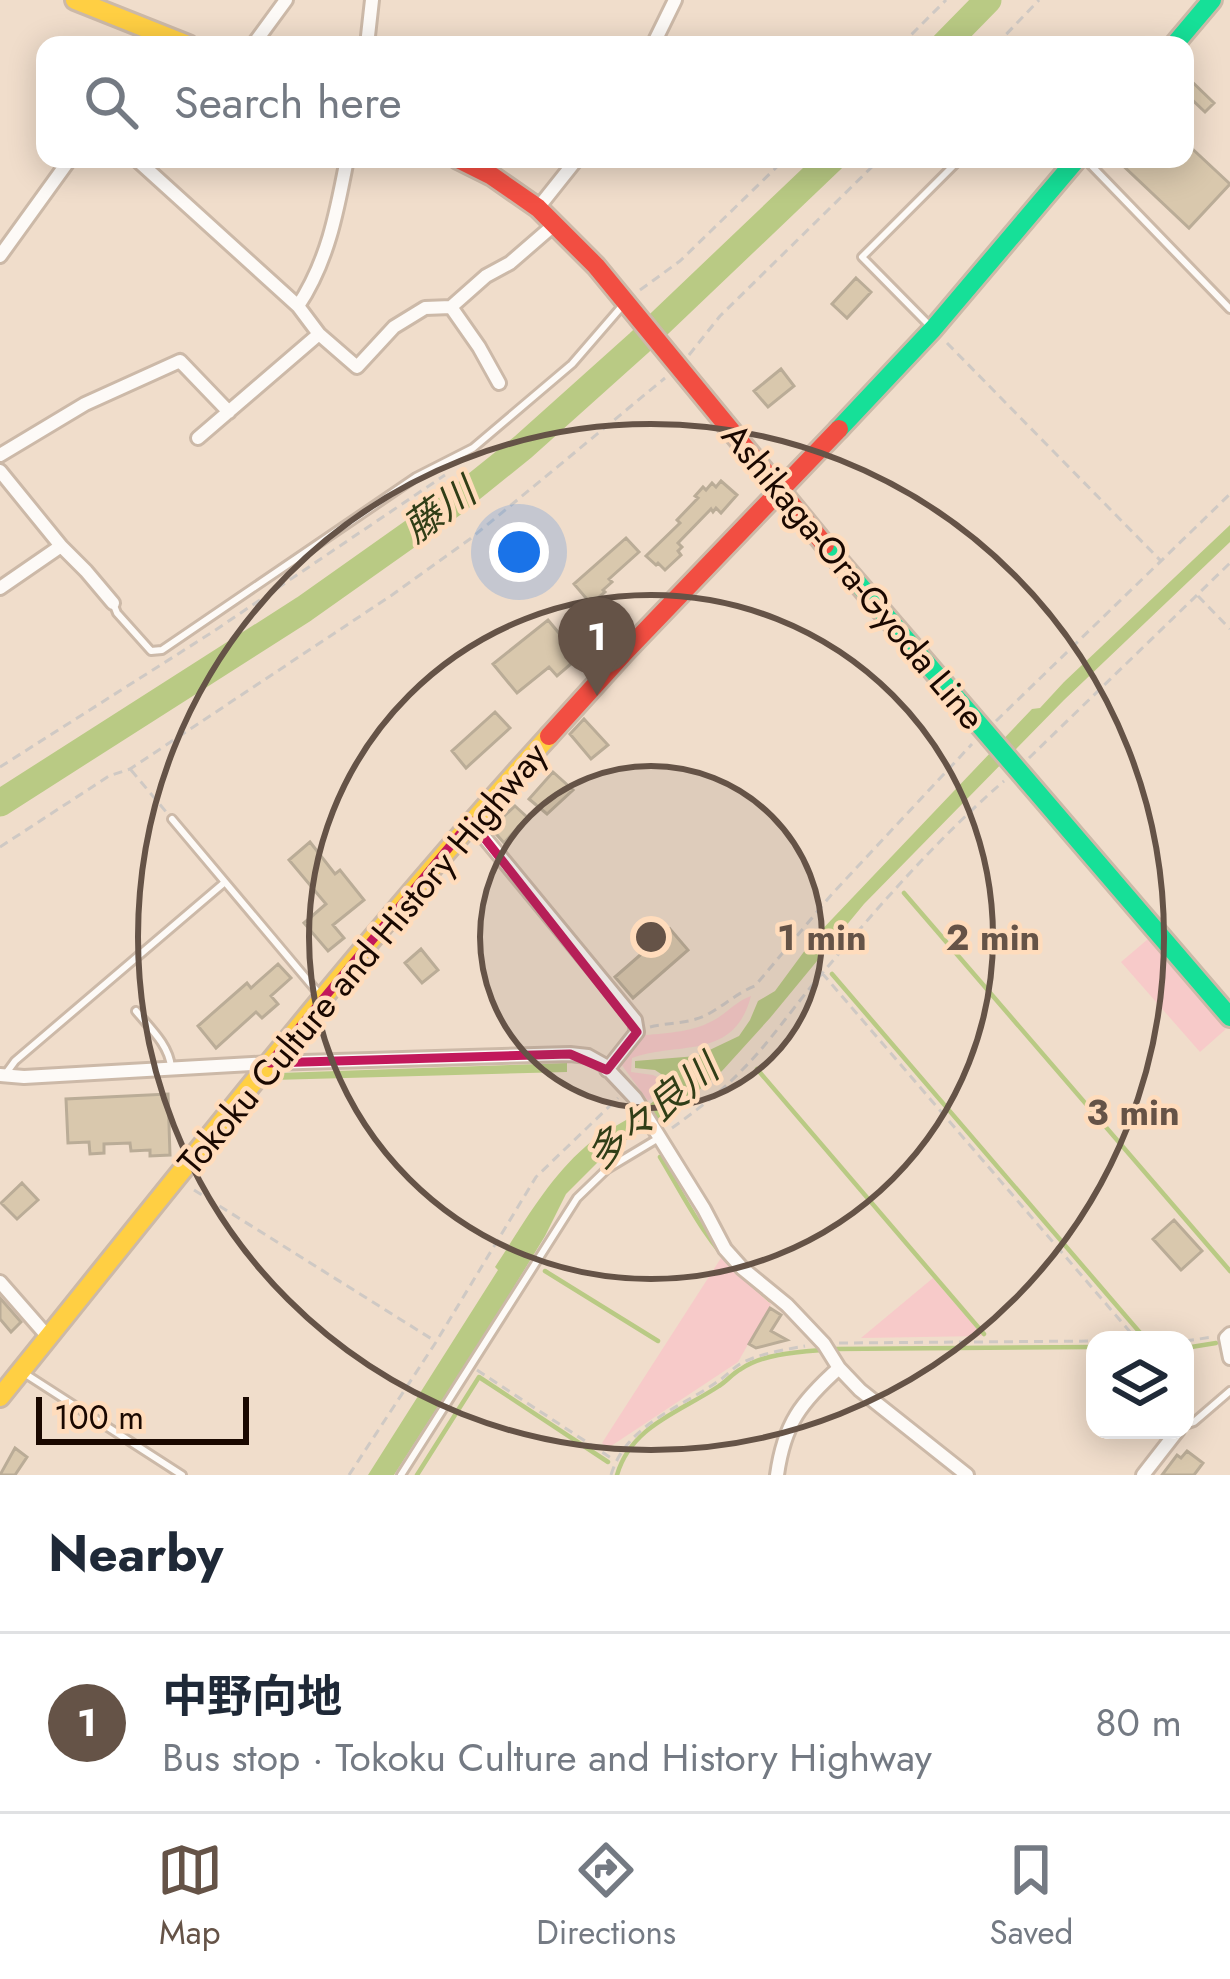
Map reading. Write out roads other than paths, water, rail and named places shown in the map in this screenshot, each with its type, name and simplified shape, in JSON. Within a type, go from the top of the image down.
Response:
[{"type":"main road","points":[[1182,36],[1212,0]]},
{"type":"main road","points":[[81,1],[147,36]]},
{"type":"main road","name":"Ashikaga-Ora-Gyoda Line","points":[[476,168],[538,208],[631,301],[780,492],[1230,1017]]},
{"type":"main road","name":"Tokoku Culture and History Highway","points":[[0,1397],[471,821],[933,328],[1073,168]]},
{"type":"street","points":[[260,36],[286,0]]},
{"type":"street","points":[[368,36],[372,0]]},
{"type":"street","points":[[657,36],[675,0]]},
{"type":"street","points":[[0,256],[64,168]]},
{"type":"street","points":[[146,168],[298,306],[319,334],[357,367],[394,327],[425,308],[451,307],[555,224]]},
{"type":"street","points":[[298,306],[314,282],[332,234],[344,168]]},
{"type":"street","points":[[538,208],[571,168]]},
{"type":"street","points":[[451,307],[499,383]]},
{"type":"street","points":[[198,438],[319,334]]},
{"type":"street","points":[[0,455],[85,404],[180,361],[229,412]]},
{"type":"street","points":[[0,471],[112,603]]},
{"type":"street","points":[[0,588],[61,546]]},
{"type":"street","points":[[471,821],[635,1020],[637,1032],[607,1070]]},
{"type":"street","points":[[4,1071],[24,1077],[270,1063],[588,1056],[604,1065],[631,1095],[725,1249],[742,1268],[787,1305],[860,1390],[967,1475]]},
{"type":"street","points":[[0,1282],[49,1337]]},
{"type":"street","points":[[1228,1334],[1230,1358]]},
{"type":"street","points":[[777,1475],[788,1425],[839,1369]]},
{"type":"street","points":[[1143,1475],[1172,1439]]},
{"type":"lane","points":[[933,328],[862,257],[951,168]]},
{"type":"lane","points":[[1090,168],[1230,309]]},
{"type":"lane","points":[[112,603],[156,652],[416,477],[472,448],[572,364],[631,301]]},
{"type":"lane","points":[[172,819],[322,998]]},
{"type":"lane","points":[[4,1071],[225,882]]},
{"type":"lane","points":[[136,1011],[166,1048],[171,1067]]},
{"type":"lane","points":[[401,1475],[578,1198],[607,1169],[658,1135]]},
{"type":"lane","points":[[21,1371],[182,1475]]},
{"type":"lane","points":[[1194,1422],[1230,1391]]},
{"type":"water","name":"多々良川","points":[[1230,525],[1230,542],[1064,700],[864,904],[722,1071],[607,1153],[566,1194],[495,1318],[394,1475],[368,1475],[547,1188],[585,1147],[649,1105],[667,1087],[664,1076],[635,1068],[635,1061],[697,1056],[739,1036],[758,1001],[775,991],[814,938],[1032,709],[1040,708]]},
{"type":"water","points":[[567,1063],[567,1072],[273,1080],[279,1073]]},
{"type":"waterway","name":"藤川","points":[[953,36],[988,0]]},
{"type":"waterway","name":"藤川","points":[[0,803],[304,609],[451,505],[639,343],[823,168]]},
{"type":"waterway","points":[[904,893],[1230,1271]]},
{"type":"waterway","points":[[832,974],[1139,1331]]},
{"type":"waterway","points":[[757,1069],[984,1334]]},
{"type":"waterway","name":"多々良川","points":[[660,1157],[705,1231],[737,1271]]},
{"type":"waterway","points":[[545,1271],[658,1341]]},
{"type":"waterway","points":[[746,1279],[770,1300]]},
{"type":"waterway","points":[[1194,1347],[1216,1343]]},
{"type":"waterway","points":[[834,1349],[1086,1347]]},
{"type":"waterway","points":[[617,1475],[645,1432],[738,1371],[769,1357],[822,1350]]},
{"type":"waterway","points":[[417,1475],[479,1377],[608,1462]]},
{"type":"place","name":"中野向地","points":[[597,696]]}]
